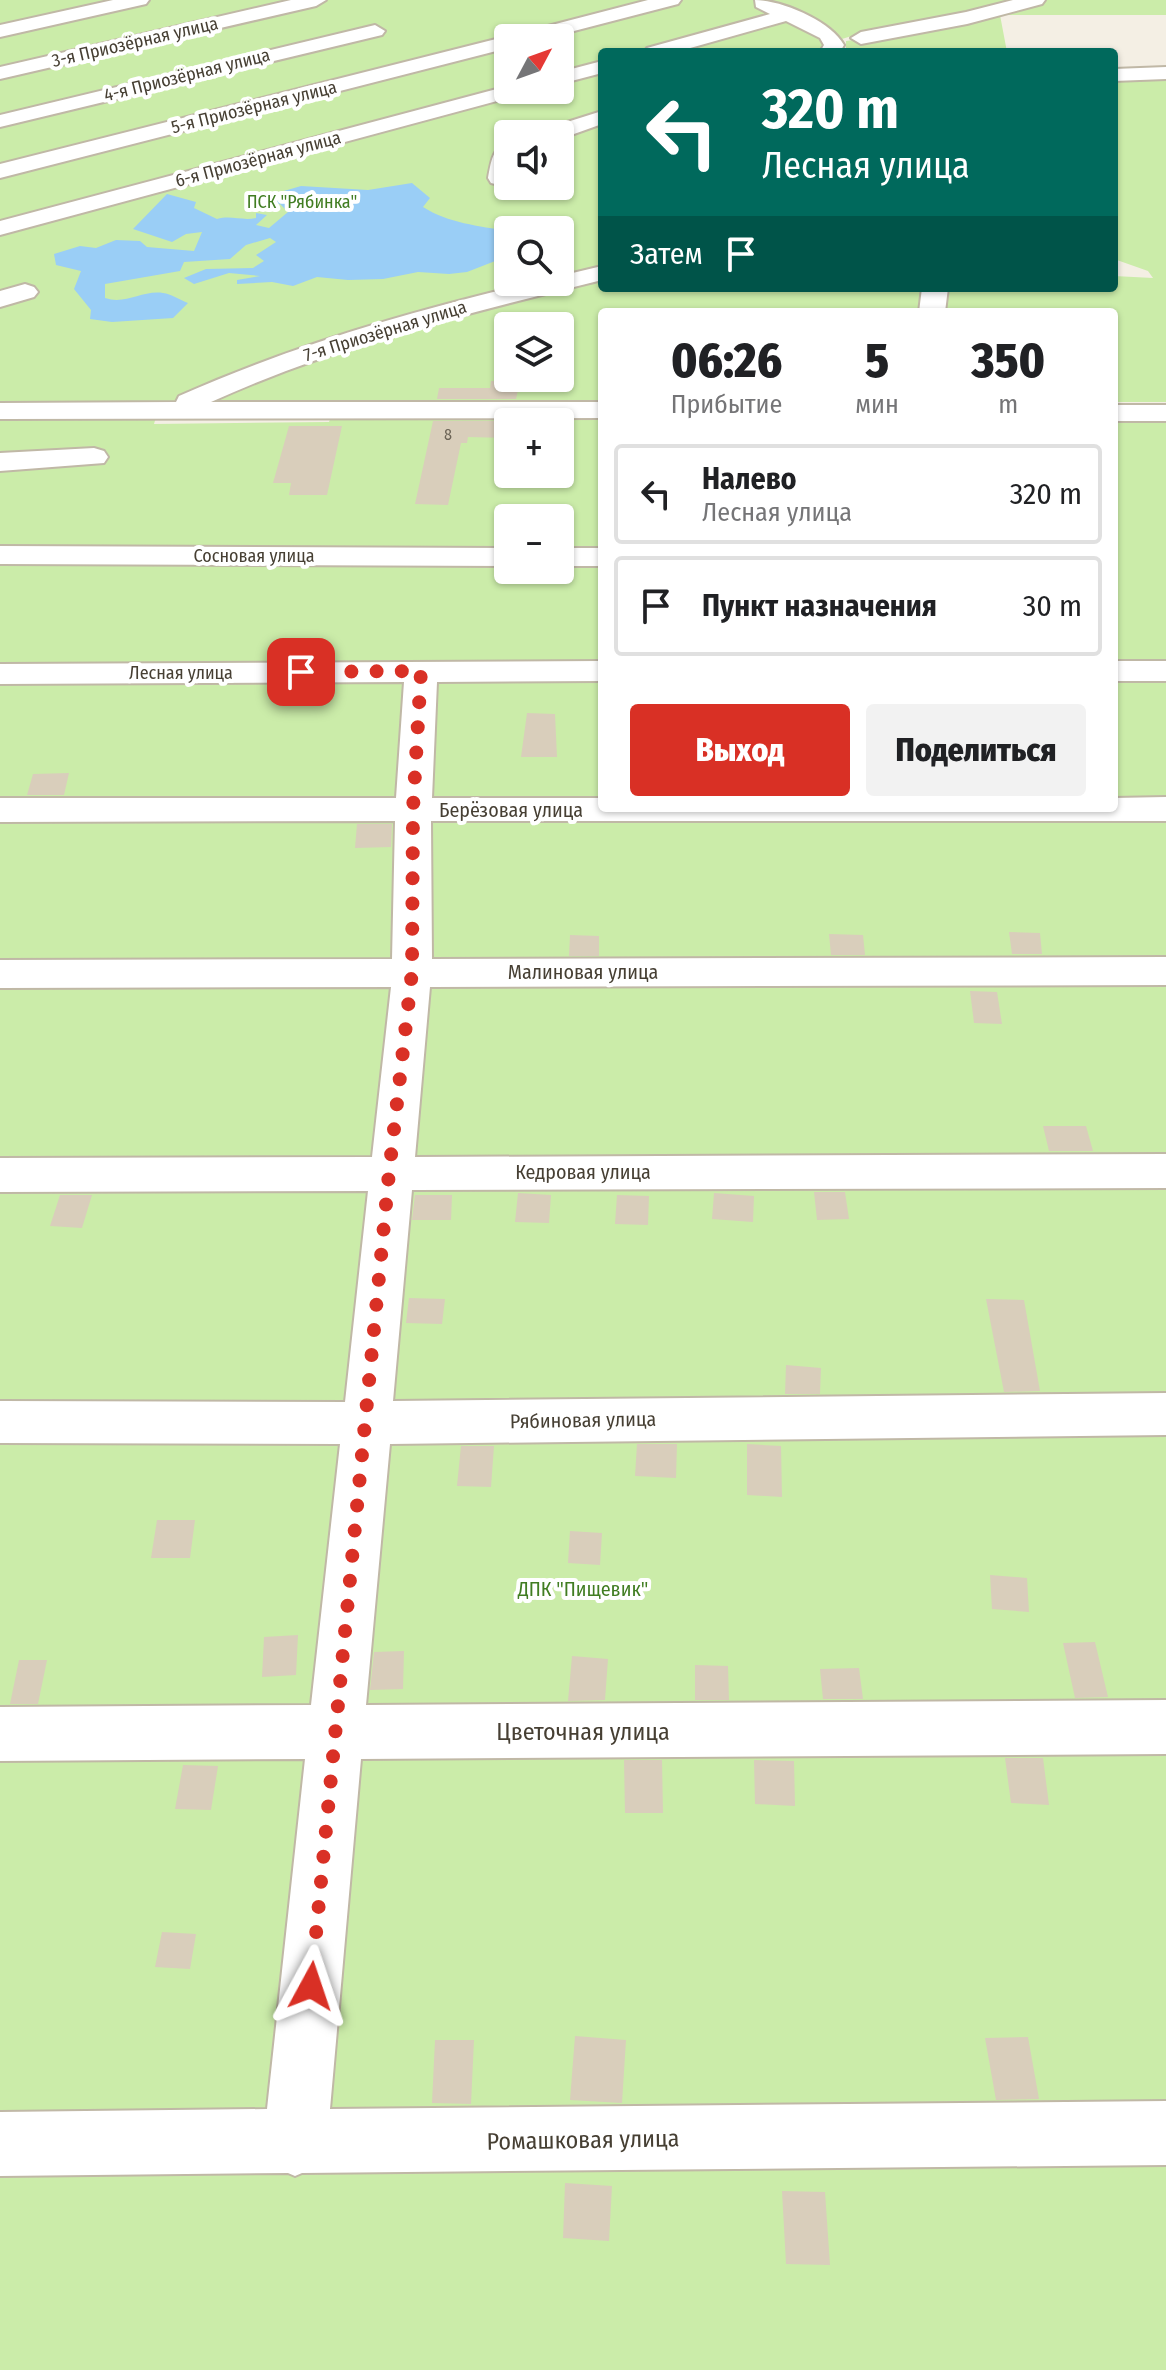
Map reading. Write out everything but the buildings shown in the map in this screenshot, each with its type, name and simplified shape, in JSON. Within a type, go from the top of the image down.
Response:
[{"type":"street","points":[[0,31],[139,0]]},
{"type":"street","name":"3-я Приозёрная улица","points":[[0,73],[316,0]]},
{"type":"street","points":[[574,25],[671,0]]},
{"type":"street","points":[[861,38],[967,18],[1035,0]]},
{"type":"street","points":[[665,48],[781,6],[828,34],[833,40],[833,48]]},
{"type":"street","name":"4-я Приозёрная улица","points":[[0,121],[375,31]]},
{"type":"street","name":"5-я Приозёрная улица","points":[[0,171],[494,46]]},
{"type":"street","points":[[574,74],[598,68]]},
{"type":"street","points":[[1118,75],[1166,73]]},
{"type":"street","name":"6-я Приозёрная улица","points":[[0,228],[494,96]]},
{"type":"street","points":[[574,127],[598,118]]},
{"type":"street","name":"7-я Приозёрная улица","points":[[175,410],[284,362],[368,332],[598,274]]},
{"type":"street","points":[[0,411],[598,410]]},
{"type":"street","points":[[1118,413],[1166,413]]},
{"type":"street","points":[[0,462],[94,457]]},
{"type":"street","name":"Сосновая улица","points":[[0,555],[494,557]]},
{"type":"street","points":[[574,557],[598,557]]},
{"type":"street","points":[[295,2144],[389,1173],[412,972],[413,809],[421,671]]},
{"type":"street","name":"Лесная улица","points":[[0,674],[598,671]]},
{"type":"street","points":[[1118,671],[1166,671]]},
{"type":"street","name":"Берёзовая улица","points":[[0,810],[598,809]]},
{"type":"street","name":"Берёзовая улица","points":[[1118,809],[1166,809]]},
{"type":"street","name":"Малиновая улица","points":[[0,974],[1166,971]]},
{"type":"street","name":"Кедровая улица","points":[[0,1175],[1166,1171]]},
{"type":"street","name":"Рябиновая улица","points":[[0,1422],[365,1423],[1166,1414]]},
{"type":"street","name":"Цветочная улица","points":[[0,1734],[1166,1727]]},
{"type":"street","name":"Ромашковая улица","points":[[0,2144],[295,2144],[1166,2133]]},
{"type":"green space","name":"ПСК \"Рябинка\"","points":[[0,0],[1025,0],[858,34],[842,39],[843,48],[598,48],[598,292],[1118,292],[1118,276],[1153,278],[1148,271],[1118,260],[1118,78],[1166,78],[1166,402],[1118,402],[1118,308],[598,308],[598,403],[0,405]]},
{"type":"green space","points":[[1040,0],[1166,0],[1166,15],[1000,15],[1006,48],[846,48],[846,41],[937,27]]},
{"type":"green space","name":"ДПК \"Пищевик\"","points":[[494,416],[494,488],[574,488],[574,416],[598,416],[598,812],[1118,812],[1118,420],[1166,421],[1166,2370],[0,2370],[0,417],[156,417],[154,424],[329,422],[331,417]]},
{"type":"water","points":[[412,183],[430,198],[423,207],[443,217],[494,228],[494,261],[467,272],[418,272],[383,279],[317,277],[293,286],[272,282],[237,284],[237,280],[260,276],[229,273],[194,284],[184,278],[206,269],[253,268],[264,261],[256,255],[276,242],[270,238],[246,245],[230,259],[184,262],[180,271],[105,284],[105,298],[113,300],[163,293],[188,303],[173,318],[112,322],[90,319],[91,310],[74,289],[81,271],[56,265],[54,254],[80,246],[96,248],[116,240],[140,241],[147,247],[194,251],[202,232],[186,234],[172,242],[133,229],[167,194],[196,202],[194,208],[217,219],[256,218],[256,213],[267,215],[256,225],[269,228],[288,212],[280,204],[263,206],[246,202],[301,186],[368,190]]},
{"type":"route","points":[[301,672],[421,671],[413,809],[412,972],[389,1173],[311,1986]]}]
